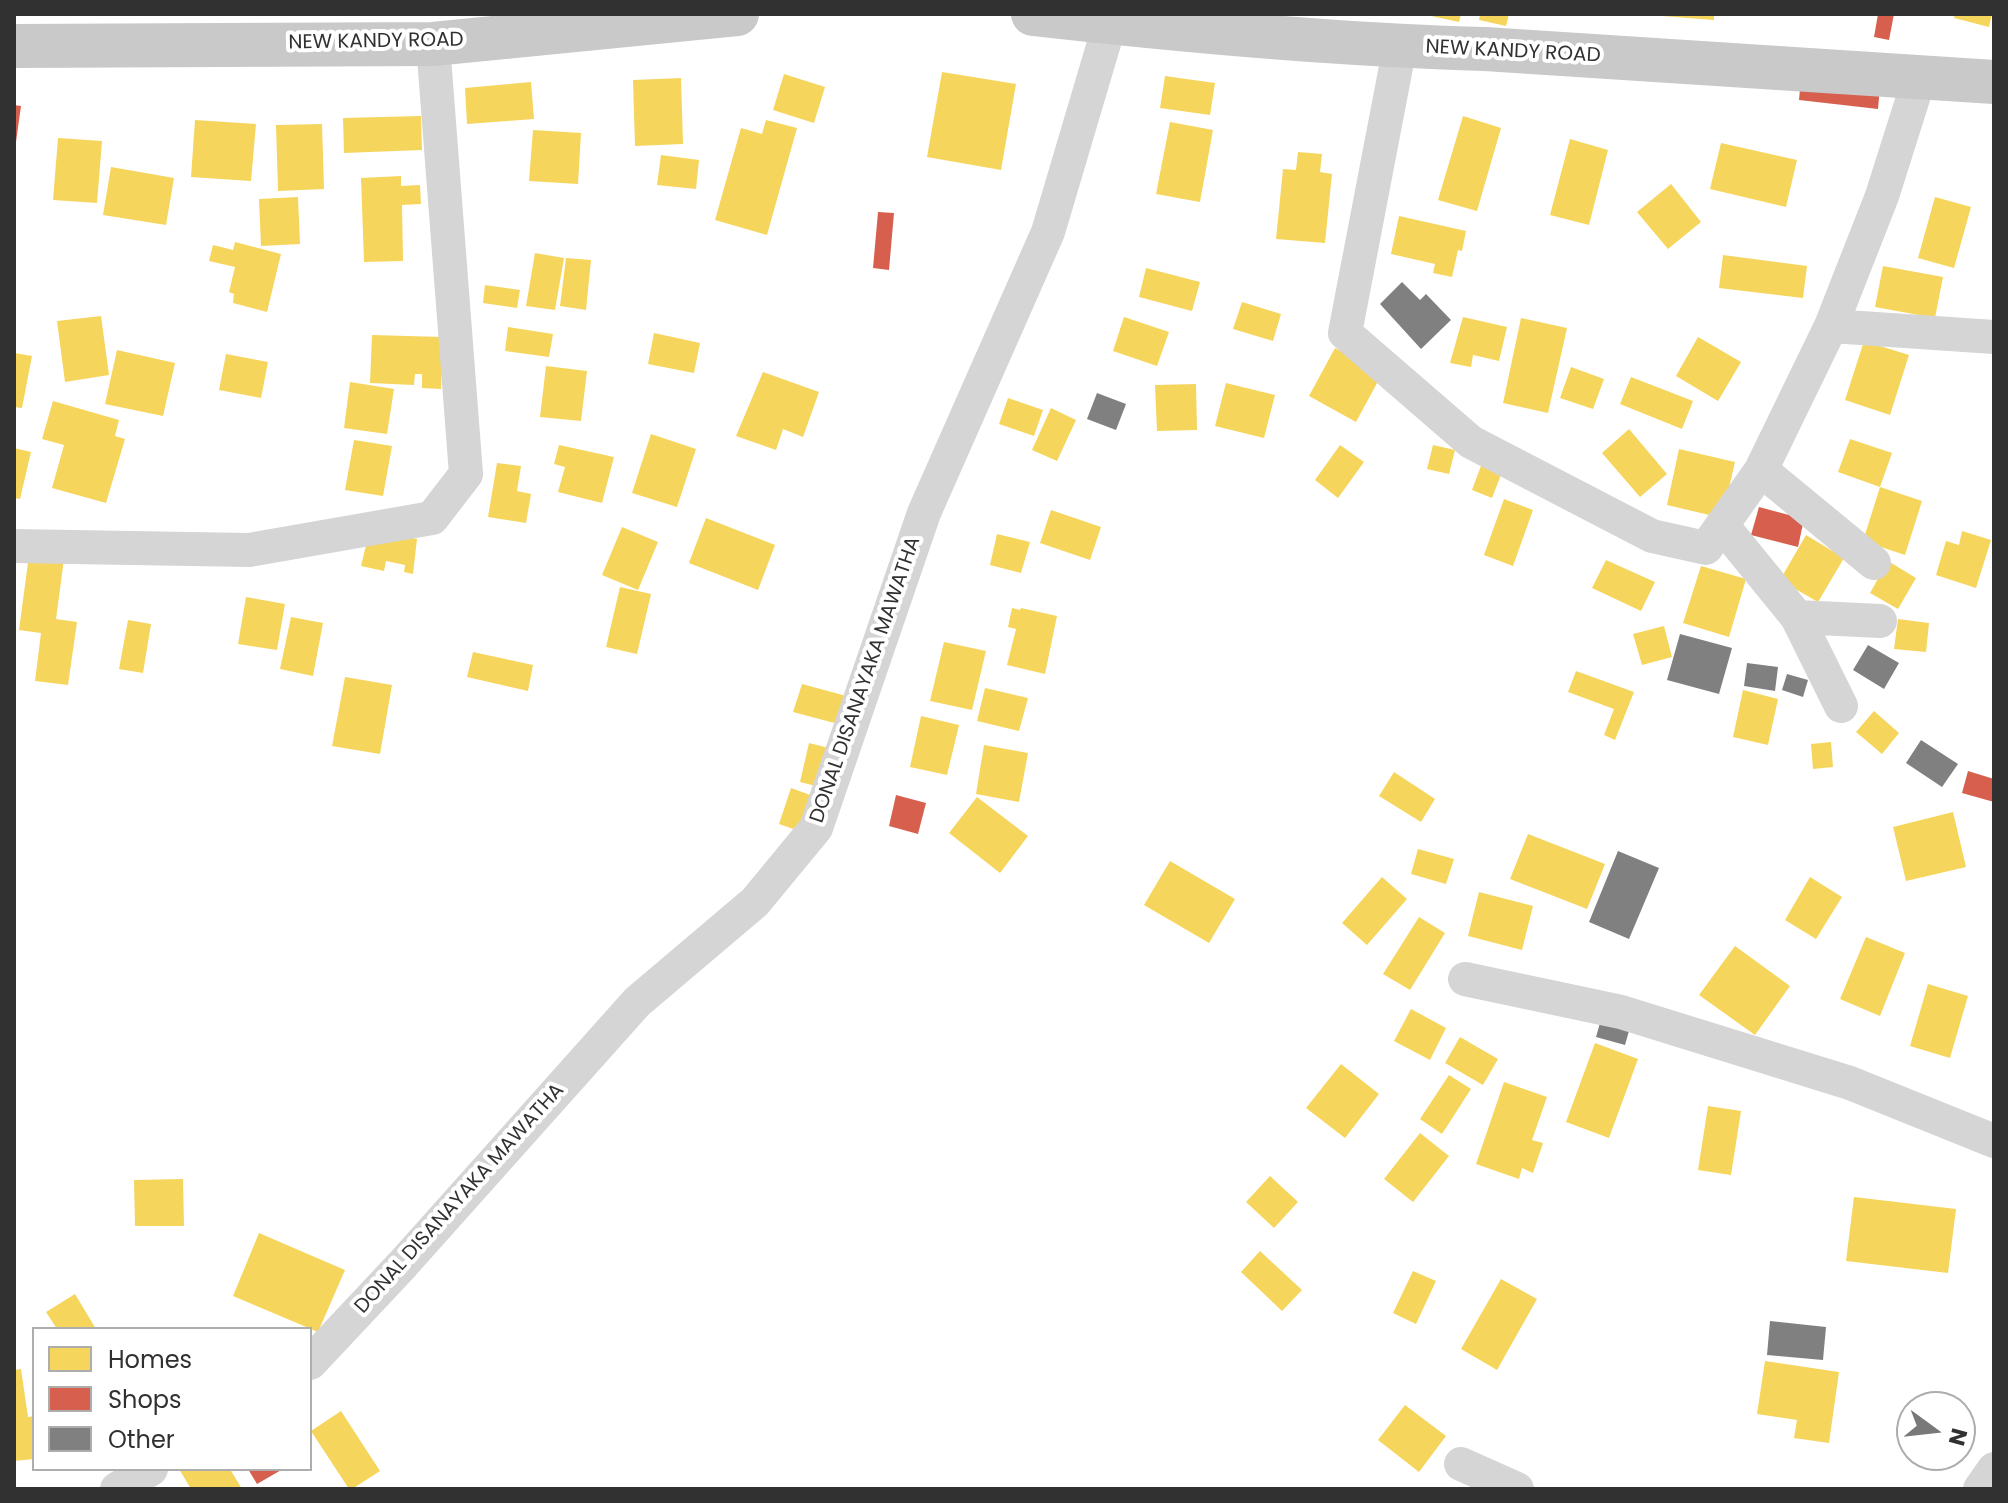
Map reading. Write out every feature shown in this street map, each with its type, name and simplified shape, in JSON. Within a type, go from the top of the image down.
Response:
[{"type":"main road","name":"NEW KANDY ROAD","points":[[14,46],[433,44],[737,14]]},
{"type":"main road","name":"NEW KANDY ROAD","points":[[1033,14],[1400,46],[1501,49],[1994,82]]},
{"type":"street","name":"DONAL DISANAYAKA MAWATHA","points":[[312,1361],[637,1002],[755,902],[816,828],[924,513],[1048,232],[1110,23]]},
{"type":"street","points":[[14,546],[249,550],[432,518],[466,474],[433,44]]},
{"type":"street","points":[[1400,46],[1345,333],[1471,442],[1652,536],[1706,548],[1761,470],[1831,326],[1882,196],[1920,76]]},
{"type":"street","points":[[1831,326],[1994,337]]},
{"type":"street","points":[[1761,470],[1874,563]]},
{"type":"street","points":[[1722,525],[1797,617],[1841,706]]},
{"type":"street","points":[[1797,617],[1880,621]]},
{"type":"street","points":[[1465,979],[1636,1017],[1850,1083],[1994,1141]]},
{"type":"street","points":[[1461,1464],[1517,1489]]},
{"type":"street","points":[[1980,1489],[1994,1469]]},
{"type":"street","points":[[117,1489],[148,1471]]},
{"type":"building: Homes","points":[[1422,14],[1461,14],[1459,22]]},
{"type":"building: Homes","points":[[1480,14],[1509,14],[1506,26],[1479,20]]},
{"type":"building: Homes","points":[[1714,14],[1714,20],[1662,16]]},
{"type":"building: Homes","points":[[1955,14],[1992,14],[1989,27],[1954,18]]},
{"type":"building: Homes","points":[[942,72],[1016,84],[1001,170],[927,157]]},
{"type":"building: Homes","points":[[784,74],[825,87],[814,123],[773,110]]},
{"type":"building: Homes","points":[[1165,76],[1215,83],[1210,115],[1160,108]]},
{"type":"building: Homes","points":[[681,78],[683,144],[635,146],[633,80]]},
{"type":"building: Homes","points":[[531,82],[534,119],[467,124],[465,88]]},
{"type":"building: Homes","points":[[421,116],[422,150],[344,153],[343,118]]},
{"type":"building: Homes","points":[[1463,116],[1501,128],[1477,211],[1438,200]]},
{"type":"building: Homes","points":[[195,120],[256,124],[251,181],[191,177]]},
{"type":"building: Homes","points":[[766,120],[797,128],[767,235],[715,220],[741,128],[762,134]]},
{"type":"building: Homes","points":[[1170,122],[1213,130],[1200,202],[1156,194]]},
{"type":"building: Homes","points":[[322,124],[324,189],[278,191],[276,125]]},
{"type":"building: Homes","points":[[533,130],[581,133],[578,184],[529,181]]},
{"type":"building: Homes","points":[[58,138],[102,141],[97,203],[53,200]]},
{"type":"building: Homes","points":[[1570,139],[1608,150],[1589,225],[1550,215]]},
{"type":"building: Homes","points":[[1721,143],[1797,160],[1786,207],[1710,189]]},
{"type":"building: Homes","points":[[1298,152],[1322,154],[1320,172],[1332,174],[1325,243],[1276,239],[1283,169],[1296,170]]},
{"type":"building: Homes","points":[[661,155],[699,160],[696,189],[657,185]]},
{"type":"building: Homes","points":[[111,167],[174,178],[166,225],[103,215]]},
{"type":"building: Homes","points":[[401,176],[401,186],[420,185],[421,204],[402,205],[403,261],[364,262],[361,178]]},
{"type":"building: Homes","points":[[1671,184],[1701,222],[1668,249],[1637,212]]},
{"type":"building: Homes","points":[[298,197],[300,244],[261,246],[259,199]]},
{"type":"building: Homes","points":[[1935,197],[1971,207],[1954,268],[1918,258]]},
{"type":"building: Homes","points":[[1399,216],[1466,231],[1452,277],[1433,273],[1435,264],[1391,254]]},
{"type":"building: Homes","points":[[235,242],[281,254],[267,312],[233,303],[234,294],[229,292],[235,267],[209,261],[213,245],[233,250]]},
{"type":"building: Homes","points":[[535,253],[564,258],[555,310],[526,306]]},
{"type":"building: Homes","points":[[1723,255],[1807,266],[1803,298],[1719,288]]},
{"type":"building: Homes","points":[[566,258],[591,260],[586,310],[560,306]]},
{"type":"building: Homes","points":[[1883,266],[1943,277],[1935,318],[1875,307]]},
{"type":"building: Homes","points":[[1146,268],[1200,282],[1192,311],[1139,297]]},
{"type":"building: Homes","points":[[485,285],[520,290],[517,308],[483,303]]},
{"type":"building: Homes","points":[[1242,302],[1281,314],[1273,341],[1233,329]]},
{"type":"building: Homes","points":[[101,316],[109,375],[65,382],[57,321]]},
{"type":"building: Homes","points":[[1124,317],[1169,332],[1157,366],[1113,351]]},
{"type":"building: Homes","points":[[1463,317],[1507,327],[1499,361],[1473,355],[1471,367],[1450,363]]},
{"type":"building: Homes","points":[[1521,318],[1567,328],[1548,413],[1503,403]]},
{"type":"building: Homes","points":[[508,327],[553,334],[549,357],[505,351]]},
{"type":"building: Homes","points":[[654,333],[700,343],[694,373],[648,364]]},
{"type":"building: Homes","points":[[372,335],[443,337],[441,389],[422,388],[422,374],[415,374],[414,385],[370,383]]},
{"type":"building: Homes","points":[[1698,337],[1741,362],[1718,401],[1676,376]]},
{"type":"building: Homes","points":[[1864,341],[1909,355],[1890,415],[1845,400]]},
{"type":"building: Homes","points":[[1335,348],[1382,374],[1356,422],[1309,396]]},
{"type":"building: Homes","points":[[117,350],[175,363],[163,416],[105,404]]},
{"type":"building: Homes","points":[[14,353],[32,356],[22,408],[14,407]]},
{"type":"building: Homes","points":[[226,354],[268,362],[261,398],[219,390]]},
{"type":"building: Homes","points":[[546,366],[587,371],[581,421],[540,417]]},
{"type":"building: Homes","points":[[1571,367],[1604,379],[1593,409],[1560,398]]},
{"type":"building: Homes","points":[[763,372],[819,392],[803,437],[783,429],[776,450],[736,436]]},
{"type":"building: Homes","points":[[1631,377],[1693,401],[1682,429],[1620,404]]},
{"type":"building: Homes","points":[[350,382],[394,389],[387,434],[344,428]]},
{"type":"building: Homes","points":[[1226,383],[1275,395],[1264,438],[1215,426]]},
{"type":"building: Homes","points":[[1196,384],[1197,430],[1157,431],[1155,385]]},
{"type":"building: Homes","points":[[1008,398],[1043,410],[1034,436],[999,424]]},
{"type":"building: Homes","points":[[53,401],[119,420],[115,436],[125,439],[106,503],[52,488],[64,445],[42,439]]},
{"type":"building: Homes","points":[[1051,408],[1076,420],[1057,461],[1032,450]]},
{"type":"building: Homes","points":[[1629,429],[1667,474],[1640,497],[1602,453]]},
{"type":"building: Homes","points":[[651,434],[696,449],[677,507],[632,493]]},
{"type":"building: Homes","points":[[1850,439],[1892,453],[1880,487],[1838,472]]},
{"type":"building: Homes","points":[[354,440],[392,446],[383,496],[345,490]]},
{"type":"building: Homes","points":[[559,445],[614,457],[602,503],[558,492],[565,467],[554,464]]},
{"type":"building: Homes","points":[[1340,445],[1364,462],[1338,498],[1315,480]]},
{"type":"building: Homes","points":[[1433,445],[1455,450],[1449,474],[1427,469]]},
{"type":"building: Homes","points":[[14,448],[31,452],[20,499],[14,498]]},
{"type":"building: Homes","points":[[1679,449],[1735,462],[1722,518],[1667,505]]},
{"type":"building: Homes","points":[[1485,455],[1506,462],[1492,498],[1472,490]]},
{"type":"building: Homes","points":[[497,463],[521,466],[517,491],[531,494],[526,523],[488,517]]},
{"type":"building: Homes","points":[[1880,487],[1922,501],[1905,555],[1863,541]]},
{"type":"building: Homes","points":[[1504,499],[1533,510],[1513,566],[1484,555]]},
{"type":"building: Homes","points":[[1051,510],[1101,527],[1090,560],[1040,543]]},
{"type":"building: Homes","points":[[706,518],[775,545],[758,590],[689,563]]},
{"type":"building: Homes","points":[[622,527],[658,542],[638,590],[602,575]]},
{"type":"building: Homes","points":[[370,529],[417,539],[413,574],[404,572],[405,565],[386,561],[384,571],[361,566]]},
{"type":"building: Homes","points":[[1962,531],[1991,540],[1976,588],[1936,575],[1946,541],[1959,545]]},
{"type":"building: Homes","points":[[997,534],[1030,542],[1021,573],[990,565]]},
{"type":"building: Homes","points":[[1806,535],[1844,558],[1818,602],[1780,580]]},
{"type":"building: Homes","points":[[29,555],[64,559],[56,619],[77,622],[68,685],[35,681],[41,633],[19,630]]},
{"type":"building: Homes","points":[[1606,560],[1655,582],[1641,611],[1592,588]]},
{"type":"building: Homes","points":[[1888,561],[1916,578],[1898,609],[1870,593]]},
{"type":"building: Homes","points":[[1701,566],[1746,579],[1729,637],[1683,623]]},
{"type":"building: Homes","points":[[620,587],[651,594],[637,654],[606,647]]},
{"type":"building: Homes","points":[[246,597],[285,604],[277,650],[238,644]]},
{"type":"building: Homes","points":[[1012,608],[1057,616],[1045,674],[1007,665],[1016,629],[1008,627]]},
{"type":"building: Homes","points":[[291,617],[323,623],[313,676],[280,669]]},
{"type":"building: Homes","points":[[1898,619],[1929,623],[1926,652],[1894,649]]},
{"type":"building: Homes","points":[[128,620],[151,624],[143,673],[119,669]]},
{"type":"building: Homes","points":[[1664,626],[1672,657],[1642,665],[1633,634]]},
{"type":"building: Homes","points":[[944,642],[986,651],[972,710],[930,701]]},
{"type":"building: Homes","points":[[473,652],[533,665],[528,691],[467,677]]},
{"type":"building: Homes","points":[[1576,671],[1634,692],[1615,740],[1604,735],[1614,709],[1568,692]]},
{"type":"building: Homes","points":[[345,677],[392,685],[380,754],[332,746]]},
{"type":"building: Homes","points":[[802,684],[850,697],[842,725],[793,712]]},
{"type":"building: Homes","points":[[985,688],[1028,698],[1019,731],[977,721]]},
{"type":"building: Homes","points":[[1743,690],[1778,699],[1768,745],[1733,737]]},
{"type":"building: Homes","points":[[1874,711],[1899,733],[1882,754],[1856,732]]},
{"type":"building: Homes","points":[[921,716],[959,725],[947,775],[910,767]]},
{"type":"building: Homes","points":[[1831,742],[1833,767],[1813,769],[1811,744]]},
{"type":"building: Homes","points":[[809,743],[833,749],[824,788],[800,782]]},
{"type":"building: Homes","points":[[984,745],[1028,753],[1019,802],[976,794]]},
{"type":"building: Homes","points":[[1394,772],[1435,799],[1421,822],[1379,796]]},
{"type":"building: Homes","points":[[791,788],[813,796],[802,832],[779,824]]},
{"type":"building: Homes","points":[[977,797],[1028,836],[1000,873],[949,833]]},
{"type":"building: Homes","points":[[1953,812],[1966,867],[1906,881],[1893,827]]},
{"type":"building: Homes","points":[[1528,834],[1605,864],[1587,909],[1510,879]]},
{"type":"building: Homes","points":[[1418,849],[1454,859],[1446,884],[1411,874]]},
{"type":"building: Homes","points":[[1170,861],[1235,899],[1209,943],[1144,905]]},
{"type":"building: Homes","points":[[1382,877],[1407,899],[1367,945],[1342,923]]},
{"type":"building: Homes","points":[[1810,877],[1842,897],[1816,939],[1785,920]]},
{"type":"building: Homes","points":[[1479,892],[1533,906],[1522,950],[1468,936]]},
{"type":"building: Homes","points":[[1419,917],[1445,933],[1410,990],[1383,974]]},
{"type":"building: Homes","points":[[1866,937],[1905,953],[1880,1016],[1840,999]]},
{"type":"building: Homes","points":[[1735,946],[1790,986],[1755,1035],[1699,995]]},
{"type":"building: Homes","points":[[1928,984],[1968,996],[1950,1058],[1910,1046]]},
{"type":"building: Homes","points":[[1411,1009],[1446,1028],[1430,1060],[1394,1041]]},
{"type":"building: Homes","points":[[1460,1037],[1498,1059],[1483,1085],[1445,1063]]},
{"type":"building: Homes","points":[[1595,1043],[1638,1059],[1609,1138],[1566,1122]]},
{"type":"building: Homes","points":[[1341,1064],[1379,1094],[1345,1138],[1306,1108]]},
{"type":"building: Homes","points":[[1449,1075],[1471,1089],[1442,1134],[1420,1119]]},
{"type":"building: Homes","points":[[1504,1082],[1547,1097],[1532,1140],[1543,1143],[1533,1173],[1522,1168],[1519,1179],[1476,1164]]},
{"type":"building: Homes","points":[[1708,1106],[1741,1111],[1731,1175],[1698,1170]]},
{"type":"building: Homes","points":[[1420,1133],[1449,1156],[1413,1202],[1384,1179]]},
{"type":"building: Homes","points":[[1270,1176],[1298,1202],[1274,1228],[1246,1202]]},
{"type":"building: Homes","points":[[183,1179],[184,1226],[135,1226],[134,1180]]},
{"type":"building: Homes","points":[[1854,1197],[1956,1209],[1948,1273],[1846,1261]]},
{"type":"building: Homes","points":[[259,1233],[345,1270],[318,1332],[233,1296]]},
{"type":"building: Homes","points":[[1260,1251],[1302,1290],[1282,1311],[1241,1272]]},
{"type":"building: Homes","points":[[1413,1271],[1436,1281],[1416,1324],[1393,1313]]},
{"type":"building: Homes","points":[[1501,1279],[1537,1299],[1497,1370],[1461,1349]]},
{"type":"building: Homes","points":[[75,1294],[95,1327],[56,1327],[46,1312]]},
{"type":"building: Homes","points":[[1765,1361],[1839,1372],[1829,1443],[1794,1438],[1797,1420],[1757,1414]]},
{"type":"building: Homes","points":[[21,1369],[28,1417],[32,1416],[32,1459],[14,1461],[14,1370]]},
{"type":"building: Homes","points":[[1405,1405],[1446,1436],[1419,1472],[1378,1440]]},
{"type":"building: Homes","points":[[341,1411],[380,1471],[349,1489],[312,1430]]},
{"type":"building: Homes","points":[[180,1471],[231,1471],[242,1489],[191,1489]]},
{"type":"building: Shops","points":[[1878,14],[1894,14],[1889,40],[1874,37]]},
{"type":"building: Shops","points":[[1801,78],[1880,87],[1878,109],[1799,100]]},
{"type":"building: Shops","points":[[14,105],[21,106],[16,142],[14,142]]},
{"type":"building: Shops","points":[[878,212],[894,213],[889,270],[873,268]]},
{"type":"building: Shops","points":[[1759,507],[1804,519],[1798,547],[1751,535]]},
{"type":"building: Shops","points":[[1968,771],[1994,779],[1994,802],[1962,793]]},
{"type":"building: Shops","points":[[896,795],[926,803],[918,834],[889,826]]},
{"type":"building: Shops","points":[[249,1471],[280,1471],[257,1484]]},
{"type":"building: Other","points":[[1402,282],[1420,300],[1426,294],[1451,320],[1421,349],[1380,304]]},
{"type":"building: Other","points":[[1097,393],[1126,404],[1116,430],[1087,419]]},
{"type":"building: Other","points":[[1680,634],[1732,648],[1719,694],[1667,680]]},
{"type":"building: Other","points":[[1868,645],[1899,663],[1884,689],[1853,670]]},
{"type":"building: Other","points":[[1747,663],[1778,667],[1775,691],[1744,686]]},
{"type":"building: Other","points":[[1787,674],[1808,680],[1803,697],[1782,690]]},
{"type":"building: Other","points":[[1921,740],[1958,764],[1942,787],[1906,763]]},
{"type":"building: Other","points":[[1618,851],[1659,868],[1629,939],[1589,922]]},
{"type":"building: Other","points":[[1602,1016],[1631,1024],[1625,1045],[1596,1037]]},
{"type":"building: Other","points":[[1770,1321],[1826,1327],[1823,1360],[1767,1355]]}]
